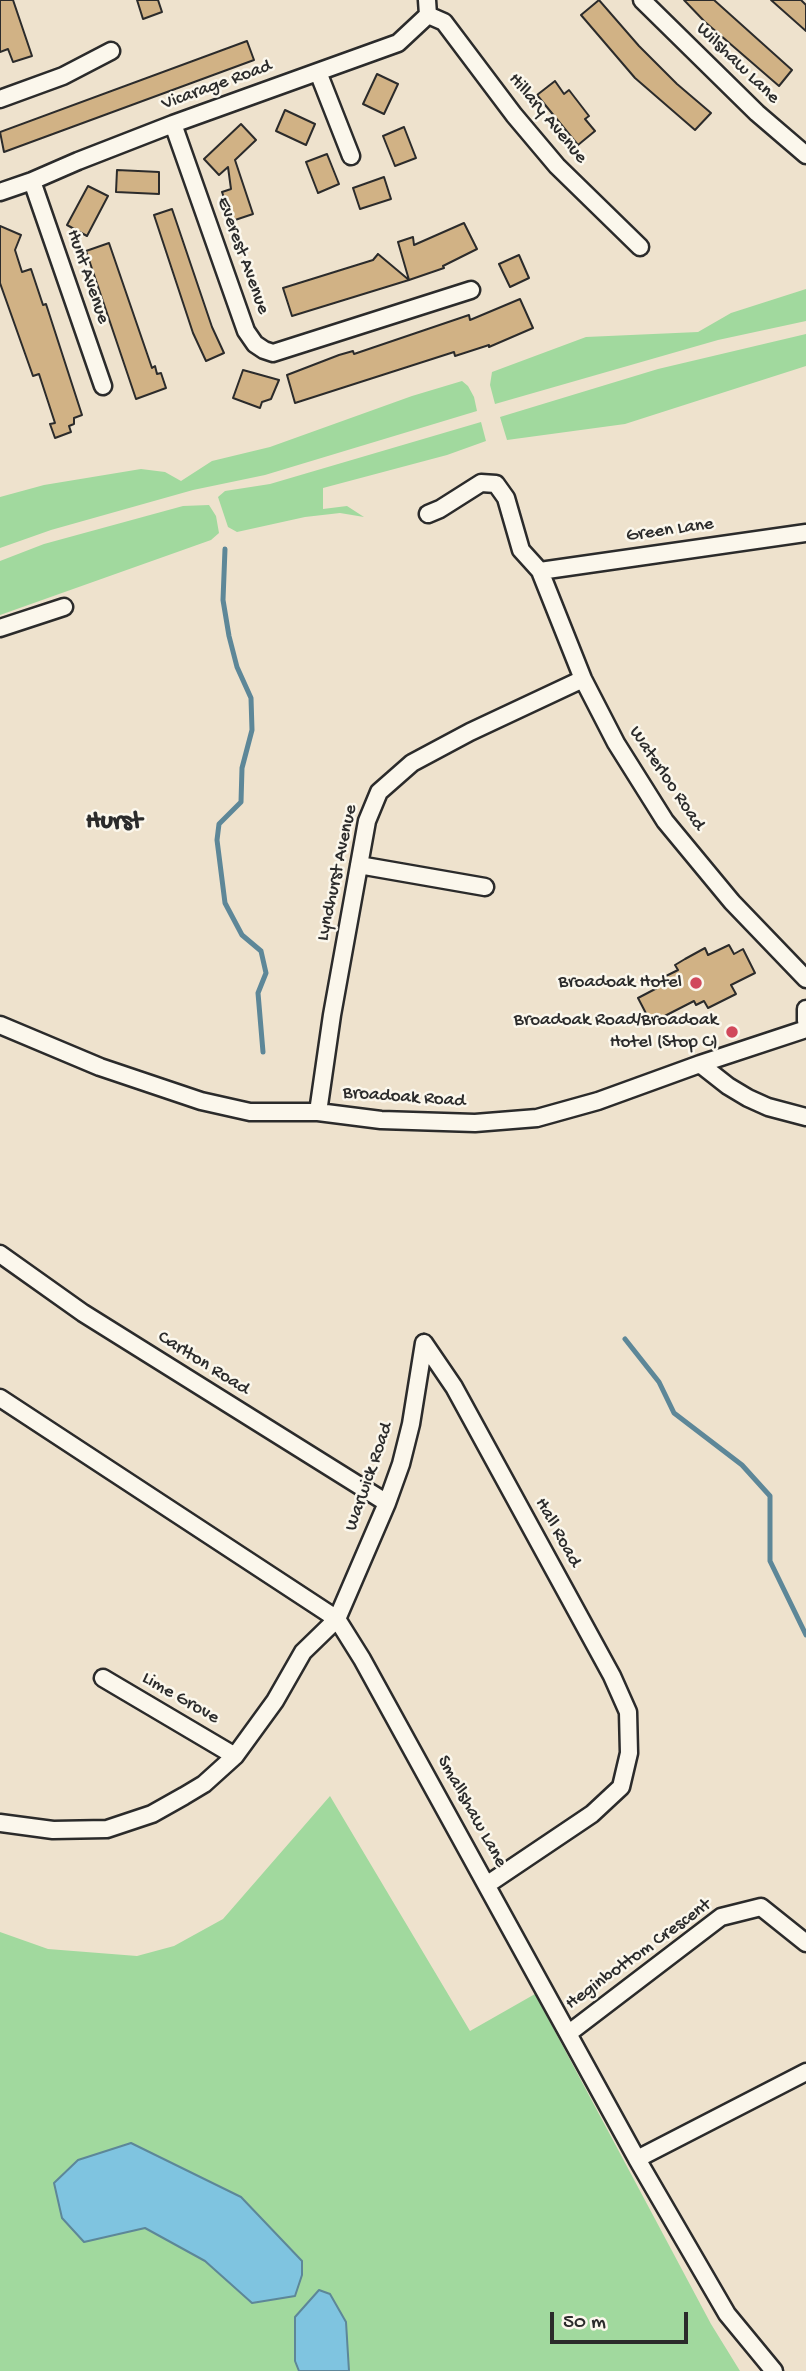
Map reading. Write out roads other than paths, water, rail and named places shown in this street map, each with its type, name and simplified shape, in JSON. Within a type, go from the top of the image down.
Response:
[{"type":"street","name":"Wilshaw Lane","points":[[642,0],[757,113],[806,155]]},
{"type":"street","name":"Vicarage Road","points":[[0,192],[173,124],[398,43],[427,8]]},
{"type":"street","name":"Hillary Avenue","points":[[427,8],[444,22],[514,115],[557,166],[640,247]]},
{"type":"street","points":[[0,99],[63,76],[111,51]]},
{"type":"street","points":[[318,72],[351,156]]},
{"type":"street","name":"Everest Avenue","points":[[173,124],[246,331],[255,344],[264,350],[273,353],[471,290]]},
{"type":"street","name":"Hunt Avenue","points":[[32,181],[103,386]]},
{"type":"street","name":"Waterloo Road","points":[[428,514],[481,483],[496,484],[506,498],[520,550],[540,571],[583,679],[615,743],[665,821],[732,902],[806,979]]},
{"type":"street","name":"Green Lane","points":[[540,571],[806,533]]},
{"type":"street","points":[[0,628],[64,607]]},
{"type":"street","name":"Lyndhurst Avenue","points":[[318,1112],[332,1015],[367,821],[379,792],[412,763],[470,732],[583,679]]},
{"type":"street","points":[[359,865],[485,887]]},
{"type":"street","points":[[806,1009],[806,1021]]},
{"type":"street","name":"Broadoak Road","points":[[0,1026],[100,1067],[201,1101],[250,1112],[318,1112],[381,1120],[475,1124],[537,1118],[598,1101],[806,1029]]},
{"type":"street","points":[[700,1064],[748,1098],[768,1107],[806,1117]]},
{"type":"street","name":"Carlton Road","points":[[0,1254],[83,1313],[387,1503]]},
{"type":"street","name":"Warwick Road","points":[[337,1619],[387,1503],[411,1424],[424,1343]]},
{"type":"street","name":"Hall Road","points":[[424,1343],[454,1387],[612,1676],[628,1712],[629,1753],[621,1787],[592,1814],[488,1884]]},
{"type":"street","name":"Smallshaw Lane","points":[[0,1398],[337,1619],[488,1884],[637,2159],[727,2314],[774,2371]]},
{"type":"street","points":[[0,1823],[53,1830],[107,1829],[152,1814],[204,1784],[236,1756],[275,1702],[303,1652],[337,1619]]},
{"type":"street","name":"Lime Grove","points":[[103,1678],[236,1756]]},
{"type":"street","name":"Heginbottom Crescent","points":[[569,2033],[721,1917],[761,1907],[806,1943]]},
{"type":"street","points":[[637,2159],[806,2072]]},
{"type":"water","points":[[131,2143],[241,2197],[302,2261],[302,2275],[295,2296],[252,2303],[205,2261],[145,2228],[84,2242],[62,2218],[54,2183],[78,2160]]},
{"type":"water","points":[[319,2290],[330,2294],[346,2322],[349,2371],[299,2371],[295,2361],[295,2317]]},
{"type":"waterway","points":[[225,549],[223,600],[237,667],[251,698],[252,730],[242,768],[241,802],[219,824],[217,840],[225,903],[242,935],[261,951],[266,973],[258,993],[263,1052]]},
{"type":"waterway","points":[[625,1339],[659,1382],[674,1413],[742,1465],[770,1496],[770,1561],[806,1635]]},
{"type":"place","name":"Broadoak Hotel","points":[[696,983]]},
{"type":"place","name":"Broadoak Road/Broadoak Hotel (Stop C)","points":[[732,1032]]},
{"type":"district","name":"Hurst","points":[[114,823]]}]
